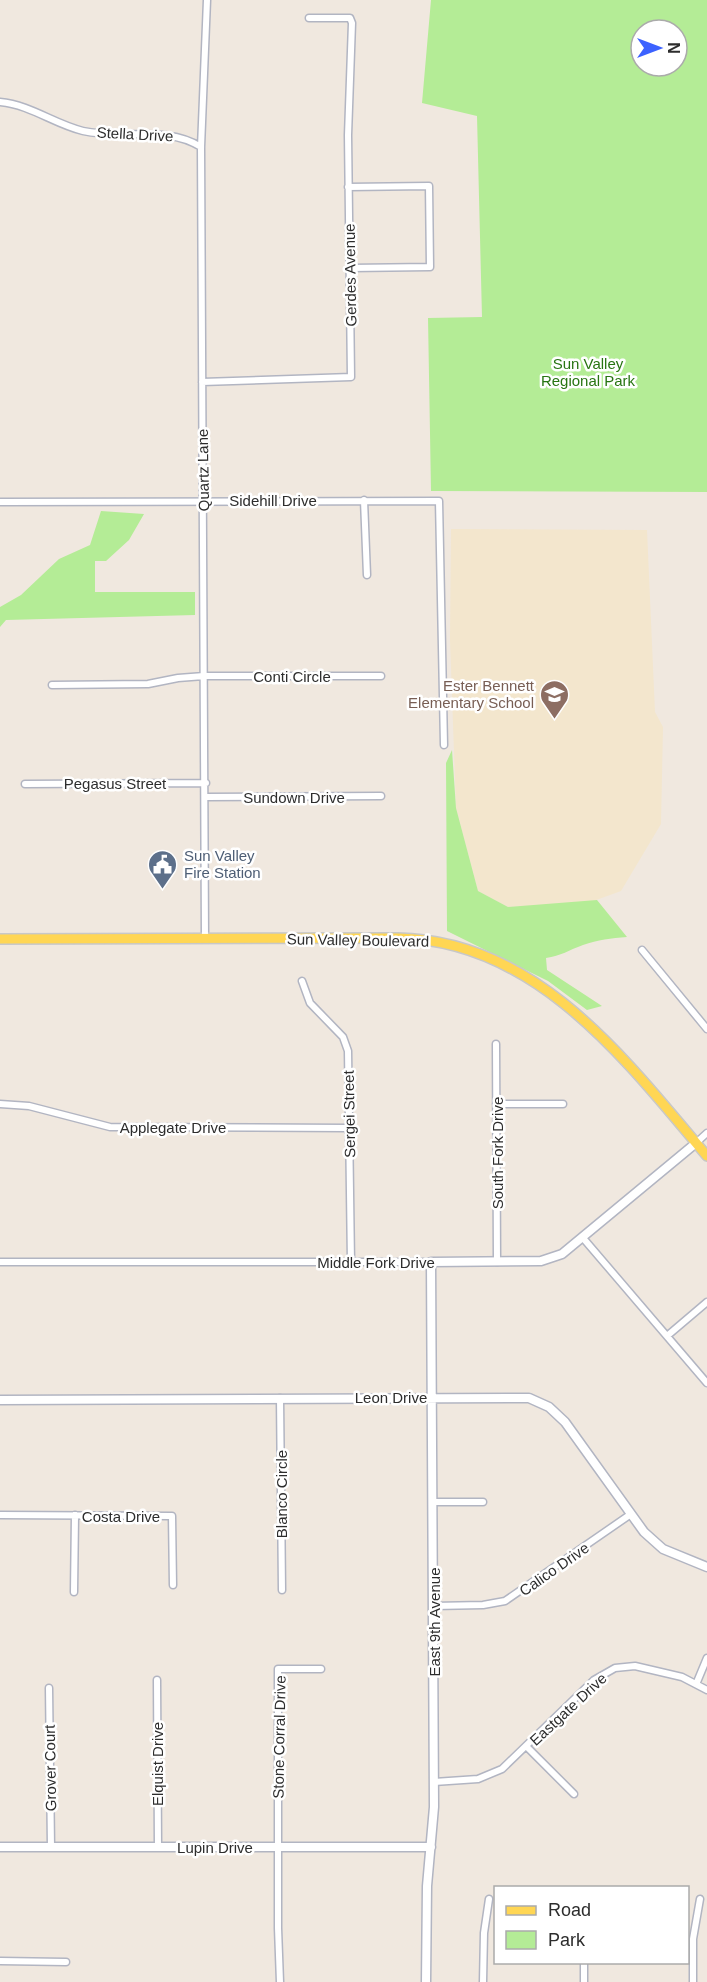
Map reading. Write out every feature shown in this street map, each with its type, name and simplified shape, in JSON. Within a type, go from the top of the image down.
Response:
[{"type":"main road","name":"Sun Valley Boulevard","points":[[0,939],[410,938],[442,942],[473,952],[519,974],[578,1013],[613,1046],[707,1156]]},
{"type":"street","name":"Quartz Lane","points":[[205,939],[206,783],[202,382],[204,268],[201,147],[207,0]]},
{"type":"street","name":"Gerdes Avenue","points":[[202,382],[351,377],[348,186],[352,22],[350,18],[309,18]]},
{"type":"street","name":"Stella Drive","points":[[0,102],[24,106],[85,131],[180,136],[201,147]]},
{"type":"street","points":[[348,186],[429,186],[430,267],[350,268]]},
{"type":"street","points":[[364,500],[367,575]]},
{"type":"street","name":"Sidehill Drive","points":[[0,501],[439,501],[444,745]]},
{"type":"street","name":"Conti Circle","points":[[52,685],[148,684],[204,676],[381,676]]},
{"type":"street","name":"Pegasus Street","points":[[25,784],[206,783]]},
{"type":"street","name":"Sundown Drive","points":[[206,797],[381,796]]},
{"type":"street","points":[[642,950],[707,1029]]},
{"type":"street","name":"Sergei Street","points":[[302,981],[310,1003],[339,1031],[347,1043],[351,1263]]},
{"type":"street","name":"South Fork Drive","points":[[496,1044],[497,1262]]},
{"type":"street","name":"Applegate Drive","points":[[0,1104],[29,1106],[104,1127],[350,1128]]},
{"type":"street","points":[[496,1104],[563,1104]]},
{"type":"street","name":"Middle Fork Drive","points":[[0,1262],[497,1262],[552,1258],[583,1238],[707,1133]]},
{"type":"street","points":[[583,1238],[707,1383]]},
{"type":"street","name":"East 9th Avenue","points":[[426,1982],[427,1902],[434,1782],[431,1262]]},
{"type":"street","points":[[667,1336],[707,1302]]},
{"type":"street","name":"Leon Drive","points":[[0,1400],[518,1396],[549,1407],[566,1422],[644,1532],[663,1549],[707,1567]]},
{"type":"street","name":"Blanco Circle","points":[[280,1398],[282,1590]]},
{"type":"street","points":[[433,1502],[483,1502]]},
{"type":"street","name":"Calico Drive","points":[[434,1606],[483,1605],[505,1601],[631,1514]]},
{"type":"street","name":"Costa Drive","points":[[0,1515],[172,1516],[173,1585]]},
{"type":"street","points":[[74,1592],[75,1515]]},
{"type":"street","points":[[697,1683],[707,1658]]},
{"type":"street","name":"Eastgate Drive","points":[[434,1782],[465,1781],[490,1775],[512,1762],[594,1680],[615,1668],[635,1666],[697,1683],[707,1690]]},
{"type":"street","name":"Stone Corral Drive","points":[[278,1847],[278,1669],[321,1669]]},
{"type":"street","name":"Elquist Drive","points":[[157,1680],[158,1847]]},
{"type":"street","name":"Grover Court","points":[[49,1688],[51,1847]]},
{"type":"street","points":[[527,1747],[574,1794]]},
{"type":"street","name":"Lupin Drive","points":[[0,1847],[431,1846]]},
{"type":"street","points":[[278,1847],[280,1982]]},
{"type":"street","points":[[483,1982],[484,1934],[489,1899]]},
{"type":"street","points":[[693,1982],[693,1939],[700,1899]]},
{"type":"street","points":[[0,1961],[66,1962]]},
{"type":"street","points":[[584,1964],[584,1982]]},
{"type":"shaded area","name":"Ester Bennett Elementary School","points":[[451,529],[647,530],[655,712],[663,727],[661,824],[621,891],[588,903],[508,907],[478,891],[456,808],[450,640]]},
{"type":"green space","name":"Sun Valley Regional Park","points":[[431,0],[707,0],[707,492],[431,491],[428,318],[482,317],[477,116],[422,103]]},
{"type":"green space","points":[[101,511],[144,514],[129,540],[106,561],[95,561],[95,592],[195,592],[195,615],[6,620],[0,627],[0,607],[21,595],[59,559],[90,545]]},
{"type":"green space","points":[[452,750],[456,808],[478,891],[508,907],[597,900],[627,937],[594,942],[546,958],[547,970],[602,1006],[587,1010],[548,981],[447,931],[446,763]]},
{"type":"place","name":"Ester Bennett Elementary School","points":[[555,720]]},
{"type":"place","name":"Sun Valley Fire Station","points":[[163,890]]}]
